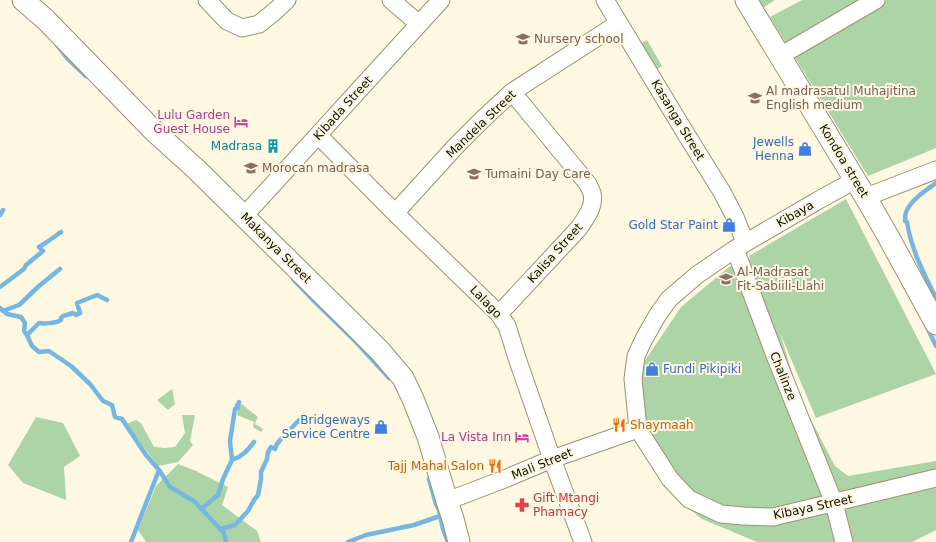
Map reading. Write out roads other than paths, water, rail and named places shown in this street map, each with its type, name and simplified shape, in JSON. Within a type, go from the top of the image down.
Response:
[{"type":"street","name":"Makanya Street","points":[[23,0],[45,19],[154,131],[197,170],[380,351],[403,378],[428,437],[459,542]]},
{"type":"street","points":[[207,0],[227,21],[242,28],[259,24],[287,0]]},
{"type":"street","points":[[391,0],[419,24]]},
{"type":"street","name":"Kibada Street","points":[[244,216],[442,0]]},
{"type":"street","name":"Kasanga Street","points":[[605,0],[722,192],[735,217],[740,245]]},
{"type":"street","name":"Kondoa street","points":[[746,0],[890,238],[936,324]]},
{"type":"street","points":[[780,56],[876,0]]},
{"type":"street","name":"Mandela Street","points":[[395,213],[455,147],[512,92],[619,23]]},
{"type":"street","name":"Kalisa Street","points":[[499,314],[579,228],[589,214],[592,203],[592,194],[588,184],[512,92]]},
{"type":"street","name":"Lalago","points":[[318,135],[395,213],[499,314],[507,326],[552,460],[583,542]]},
{"type":"street","name":"Kibaya","points":[[740,245],[817,201],[861,189],[913,180],[936,170]]},
{"type":"street","name":"Kibaya Street","points":[[740,245],[697,275],[669,299],[657,316],[636,356],[633,379],[638,429],[674,484],[689,499],[721,514],[773,517],[936,478]]},
{"type":"street","name":"Chalinze","points":[[740,245],[776,358],[834,503],[844,542]]},
{"type":"street","name":"Mali Street","points":[[447,501],[552,460],[638,429]]},
{"type":"waterway","points":[[57,45],[67,58],[86,76]]},
{"type":"waterway","points":[[936,183],[911,203],[905,215],[905,221],[907,222],[918,261],[936,298]]},
{"type":"waterway","points":[[0,215],[3,210]]},
{"type":"waterway","points":[[0,287],[24,269],[26,265],[43,251],[39,247],[61,232]]},
{"type":"waterway","points":[[3,311],[19,305],[60,269]]},
{"type":"waterway","points":[[293,279],[356,342],[389,378]]},
{"type":"waterway","points":[[27,335],[39,323],[55,322],[59,321],[63,316],[73,313],[76,315],[80,313],[77,303],[97,295],[107,300]]},
{"type":"waterway","points":[[0,308],[7,314],[21,317],[25,323],[24,331],[32,346],[39,352],[49,351],[71,366],[90,384],[103,401],[112,405],[115,417],[122,419],[170,487],[194,501],[224,533],[226,542]]},
{"type":"waterway","points":[[927,327],[936,346]]},
{"type":"waterway","points":[[232,460],[230,441],[235,409],[238,408],[237,406],[239,402]]},
{"type":"waterway","points":[[220,529],[235,525],[248,511],[258,495],[261,472],[267,459],[268,452],[271,447],[275,449],[281,439],[304,415]]},
{"type":"waterway","points":[[201,509],[218,495],[223,479],[232,460],[244,453],[254,442]]},
{"type":"waterway","points":[[131,542],[159,470]]},
{"type":"waterway","points":[[429,479],[448,542]]},
{"type":"waterway","points":[[348,542],[366,535],[414,525],[440,516]]},
{"type":"place","name":"Nursery school","points":[[523,39]]},
{"type":"place","name":"Al madrasatul Muhajitina English medium","points":[[755,98]]},
{"type":"place","name":"Lulu Garden Guest House","points":[[241,122]]},
{"type":"place","name":"Madrasa","points":[[273,146]]},
{"type":"place","name":"Jewells Henna","points":[[805,149]]},
{"type":"place","name":"Morocan madrasa","points":[[251,168]]},
{"type":"place","name":"Tumaini Day Care","points":[[474,174]]},
{"type":"place","name":"Gold Star Paint","points":[[729,225]]},
{"type":"place","name":"Al-Madrasat Fit-Sabiili-Llahi","points":[[726,279]]},
{"type":"place","name":"Fundi Pikipiki","points":[[652,369]]},
{"type":"place","name":"Shaymaah","points":[[619,425]]},
{"type":"place","name":"Bridgeways Service Centre","points":[[381,427]]},
{"type":"place","name":"La Vista Inn","points":[[522,437]]},
{"type":"place","name":"Tajj Mahal Salon","points":[[495,466]]},
{"type":"place","name":"Gift Mtangi Phamacy","points":[[522,505]]}]
